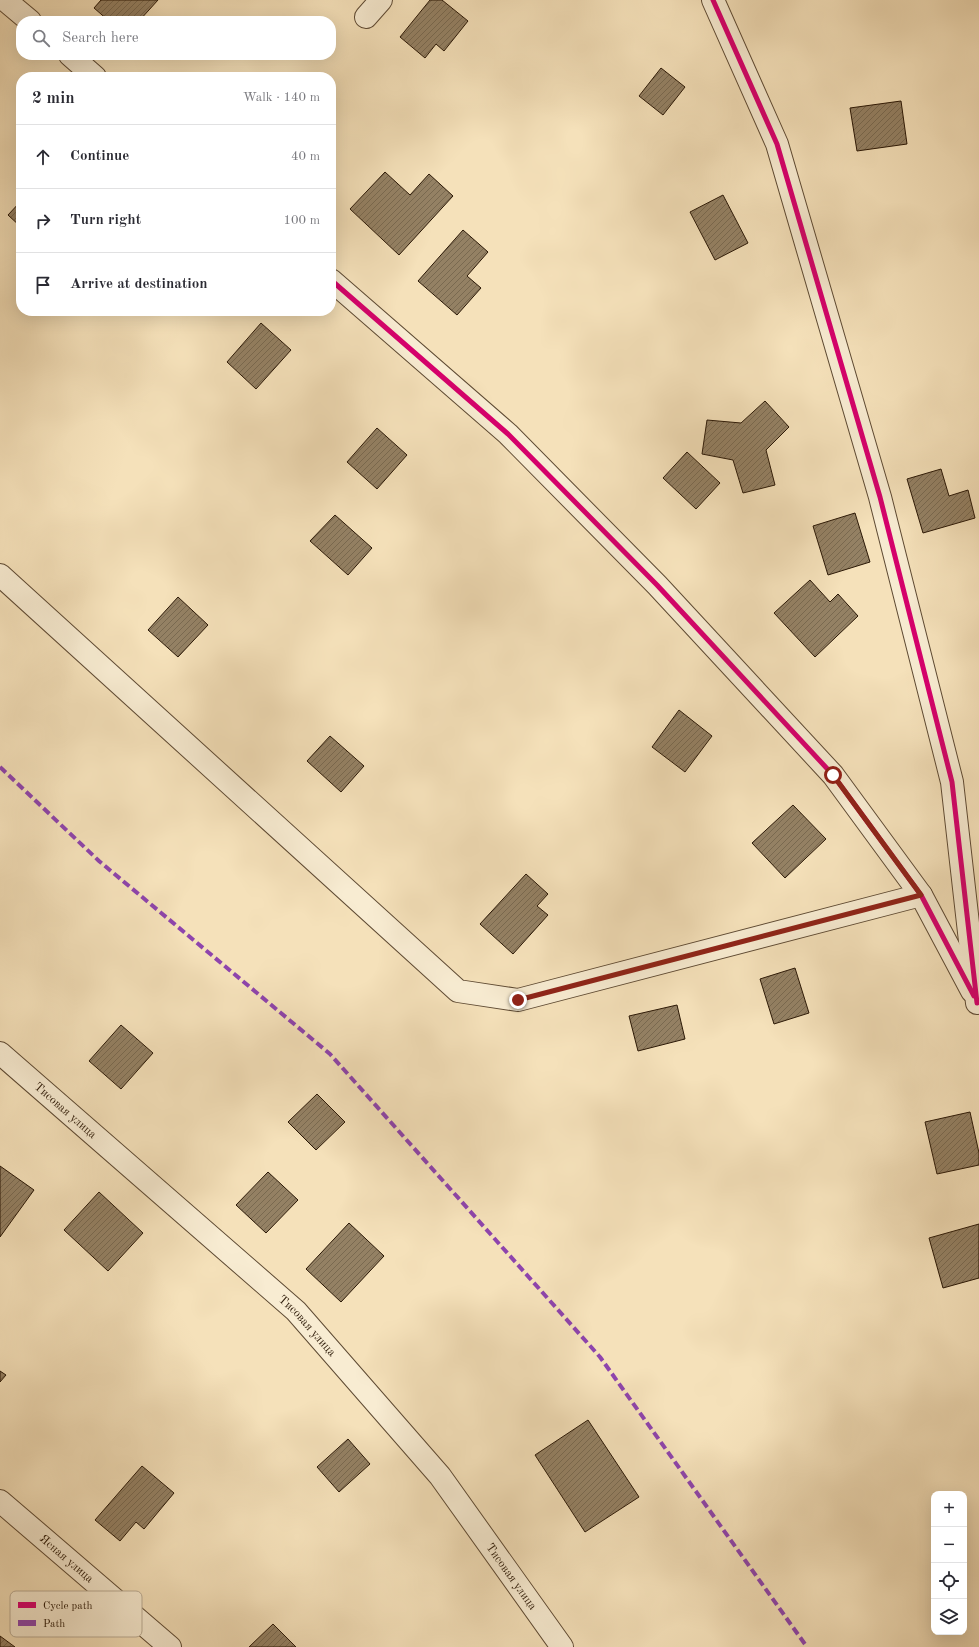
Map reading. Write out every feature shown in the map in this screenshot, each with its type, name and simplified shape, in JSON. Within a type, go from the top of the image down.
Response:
[{"type":"street","points":[[5,0],[24,16]]},
{"type":"street","points":[[366,17],[381,0]]},
{"type":"street","points":[[713,0],[777,144],[880,497],[952,782],[978,1005]]},
{"type":"street","points":[[76,60],[90,72]]},
{"type":"street","points":[[336,284],[508,434],[657,585],[833,775],[921,895],[978,1005]]},
{"type":"street","points":[[0,575],[458,991],[518,1000],[921,895]]},
{"type":"street","name":"Тисовая улица","points":[[0,1053],[296,1311],[440,1476],[562,1647]]},
{"type":"street","name":"Ясная улица","points":[[0,1502],[104,1591]]},
{"type":"street","name":"Ясная улица","points":[[142,1623],[170,1647]]},
{"type":"building","points":[[101,0],[158,0],[144,16],[103,16],[94,8]]},
{"type":"building","points":[[430,0],[442,0],[468,21],[444,51],[436,44],[425,58],[400,37]]},
{"type":"building","points":[[661,68],[685,87],[663,115],[639,96]]},
{"type":"building","points":[[901,101],[907,144],[857,151],[850,108]]},
{"type":"building","points":[[385,172],[410,195],[429,174],[453,196],[399,255],[350,209]]},
{"type":"building","points":[[723,195],[748,243],[715,260],[690,212]]},
{"type":"building","points":[[16,206],[16,222],[8,215]]},
{"type":"building","points":[[463,230],[488,252],[467,276],[481,288],[457,315],[418,281]]},
{"type":"building","points":[[261,323],[291,350],[256,389],[227,362]]},
{"type":"building","points":[[765,401],[789,427],[766,450],[775,485],[743,493],[733,460],[702,454],[707,420],[741,423]]},
{"type":"building","points":[[377,428],[407,455],[377,489],[347,462]]},
{"type":"building","points":[[687,452],[720,483],[696,509],[663,478]]},
{"type":"building","points":[[941,469],[949,496],[968,490],[975,518],[923,533],[907,479]]},
{"type":"building","points":[[855,513],[870,562],[828,575],[813,526]]},
{"type":"building","points":[[335,515],[372,548],[348,575],[310,541]]},
{"type":"building","points":[[810,580],[830,602],[838,594],[858,616],[815,657],[774,613]]},
{"type":"building","points":[[178,597],[208,625],[178,657],[148,630]]},
{"type":"building","points":[[679,710],[712,736],[685,772],[652,747]]},
{"type":"building","points":[[330,736],[364,766],[341,792],[307,761]]},
{"type":"building","points":[[793,805],[826,839],[785,878],[752,843]]},
{"type":"building","points":[[526,874],[548,894],[537,906],[548,915],[513,954],[480,924]]},
{"type":"building","points":[[795,968],[809,1013],[774,1024],[760,979]]},
{"type":"building","points":[[677,1005],[685,1039],[638,1051],[629,1016]]},
{"type":"building","points":[[121,1025],[153,1053],[121,1089],[89,1061]]},
{"type":"building","points":[[317,1094],[345,1122],[316,1150],[288,1122]]},
{"type":"building","points":[[970,1112],[979,1153],[979,1165],[937,1174],[925,1122]]},
{"type":"building","points":[[0,1166],[34,1190],[0,1237]]},
{"type":"building","points":[[268,1172],[298,1200],[266,1233],[236,1205]]},
{"type":"building","points":[[99,1192],[143,1233],[108,1271],[64,1230]]},
{"type":"building","points":[[349,1223],[384,1256],[341,1302],[306,1269]]},
{"type":"building","points":[[979,1224],[979,1278],[943,1288],[929,1238]]},
{"type":"building","points":[[0,1371],[6,1375],[0,1382]]},
{"type":"building","points":[[588,1420],[639,1497],[585,1532],[535,1455]]},
{"type":"building","points":[[348,1439],[370,1464],[339,1492],[317,1467]]},
{"type":"building","points":[[142,1466],[174,1493],[144,1529],[136,1522],[120,1541],[95,1520]]},
{"type":"building","points":[[273,1624],[296,1647],[249,1647]]},
{"type":"building","points":[[0,1636],[15,1647],[0,1647]]},
{"type":"marked path","points":[[0,767],[99,861],[330,1054],[600,1357],[807,1647]]},
{"type":"cycle path","points":[[713,0],[777,144],[880,497],[952,782],[977,1003]]},
{"type":"cycle path","points":[[336,284],[508,434],[657,585],[833,775],[921,895],[974,996]]},
{"type":"route","points":[[518,1000],[921,895],[833,775]]}]
